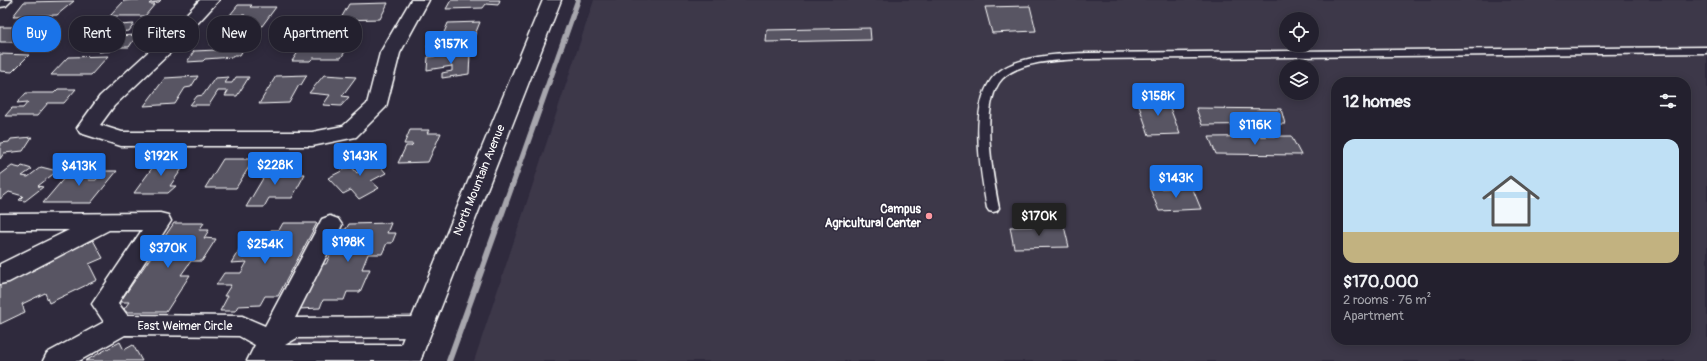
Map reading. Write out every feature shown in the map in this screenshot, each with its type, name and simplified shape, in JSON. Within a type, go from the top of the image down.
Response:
[{"type":"street","points":[[210,0],[166,46],[107,101],[87,128],[122,139],[312,139],[349,132],[376,107],[390,53],[420,0]]},
{"type":"street","name":"North Mountain Avenue","points":[[408,359],[552,0]]},
{"type":"street","name":"East Weimer Circle","points":[[0,275],[106,221]]},
{"type":"street","name":"East Weimer Circle","points":[[0,222],[160,221],[104,304],[121,325]]},
{"type":"street","points":[[265,351],[330,225]]},
{"type":"street","name":"East Weimer Circle","points":[[56,361],[121,325],[242,326],[265,351],[276,356],[408,359]]},
{"type":"street","points":[[265,351],[293,328],[420,327]]},
{"type":"lane","points":[[993,208],[988,182],[984,117],[989,91],[999,77],[1013,68],[1034,61],[1061,57],[1087,56],[1707,50]]},
{"type":"shaded area","name":"Campus Agricultural Center","points":[[594,0],[1707,0],[1707,361],[474,361]]},
{"type":"shaded area","points":[[292,337],[363,337],[365,342],[363,346],[287,350],[283,342]]},
{"type":"building","points":[[161,0],[159,2],[149,4],[155,4],[145,16],[110,16],[124,1]]},
{"type":"building","points":[[451,0],[500,0],[498,5],[486,4],[483,8],[446,9]]},
{"type":"building","points":[[74,1],[57,15],[13,16],[24,2]]},
{"type":"building","points":[[388,3],[380,19],[362,19],[362,16],[342,16],[349,4]]},
{"type":"building","points":[[238,5],[252,5],[250,7],[276,7],[262,26],[261,16],[230,15]]},
{"type":"building","points":[[1030,6],[1036,31],[992,33],[985,7]]},
{"type":"building","points":[[480,22],[472,42],[445,42],[443,46],[427,47],[432,35],[443,35],[448,23]]},
{"type":"building","points":[[133,24],[133,25],[129,31],[125,31],[125,25]]},
{"type":"building","points":[[0,27],[12,27],[12,42],[0,42]]},
{"type":"building","points":[[870,28],[871,40],[766,42],[767,30]]},
{"type":"building","points":[[133,35],[133,41],[129,47],[125,47],[125,36]]},
{"type":"building","points":[[199,51],[242,52],[240,55],[234,55],[233,57],[187,62],[193,52]]},
{"type":"building","points":[[298,52],[345,52],[341,58],[313,58],[310,61],[292,61]]},
{"type":"building","points":[[0,54],[29,55],[12,72],[0,71]]},
{"type":"building","points":[[470,54],[469,74],[442,78],[442,73],[452,71],[452,66],[427,70],[428,57],[448,55],[448,57]]},
{"type":"building","points":[[108,56],[91,75],[51,75],[68,57]]},
{"type":"building","points":[[307,75],[301,85],[299,85],[289,103],[259,104],[276,76]]},
{"type":"building","points":[[324,75],[356,77],[342,96],[349,97],[341,106],[323,105],[330,95],[309,93]]},
{"type":"building","points":[[198,76],[191,87],[185,88],[175,104],[144,106],[165,78]]},
{"type":"building","points":[[229,77],[225,83],[232,83],[236,77],[249,77],[237,96],[225,96],[228,91],[218,91],[209,105],[190,105],[197,96],[203,95],[215,78]]},
{"type":"building","points":[[58,89],[76,89],[64,103],[48,103],[37,116],[5,116],[12,108],[23,108],[28,102],[17,103],[26,93],[54,93]]},
{"type":"building","points":[[1137,100],[1167,100],[1180,134],[1149,135]]},
{"type":"building","points":[[1196,108],[1281,109],[1285,124],[1202,125]]},
{"type":"building","points":[[410,130],[429,130],[427,133],[441,133],[428,162],[398,163],[406,146],[411,146],[413,144],[404,144]]},
{"type":"building","points":[[1291,136],[1301,155],[1216,154],[1209,137]]},
{"type":"building","points":[[32,137],[23,151],[4,153],[0,159],[0,143],[9,142],[11,139]]},
{"type":"building","points":[[375,153],[384,163],[379,165],[386,173],[371,181],[379,188],[359,199],[351,190],[343,194],[328,178],[351,166],[357,173],[363,169],[357,163]]},
{"type":"building","points":[[223,159],[254,159],[236,188],[205,188]]},
{"type":"building","points":[[158,160],[188,160],[170,186],[176,186],[168,193],[134,193]]},
{"type":"building","points":[[267,164],[286,164],[280,174],[305,174],[292,198],[269,198],[264,207],[246,207],[265,175],[260,175]]},
{"type":"building","points":[[12,166],[20,168],[22,166],[32,169],[22,176],[28,177],[41,167],[57,171],[38,186],[43,187],[25,201],[19,200],[23,196],[9,192],[0,199],[0,175]]},
{"type":"building","points":[[71,170],[95,170],[88,180],[96,180],[103,171],[117,171],[91,203],[43,203]]},
{"type":"building","points":[[1192,187],[1201,209],[1159,211],[1150,189]]},
{"type":"building","points":[[174,223],[204,223],[199,230],[209,230],[204,238],[216,239],[202,261],[191,261],[181,275],[190,275],[166,312],[122,312],[129,302],[120,302]]},
{"type":"building","points":[[283,223],[317,223],[278,296],[265,296],[260,305],[238,306],[235,311],[220,311],[228,296],[224,296],[231,285],[216,285],[224,273],[241,273],[247,262],[231,263],[247,237],[267,236],[271,230],[279,230]]},
{"type":"building","points":[[391,223],[387,233],[396,233],[392,243],[387,243],[382,254],[368,254],[362,269],[370,269],[360,292],[347,292],[344,300],[323,300],[320,308],[299,309],[321,264],[326,264],[342,230],[346,229],[349,224]]},
{"type":"building","points":[[1064,226],[1069,247],[1014,248],[1010,227]]},
{"type":"building","points":[[93,240],[103,258],[89,264],[97,280],[49,303],[45,293],[22,304],[25,312],[0,324],[0,282]]},
{"type":"building","points":[[120,342],[124,350],[133,345],[142,361],[85,361]]},
{"type":"waterway","points":[[520,164],[578,0]]},
{"type":"waterway","points":[[449,361],[520,163]]},
{"type":"place","name":"Campus Agricultural Center","points":[[929,216]]}]
